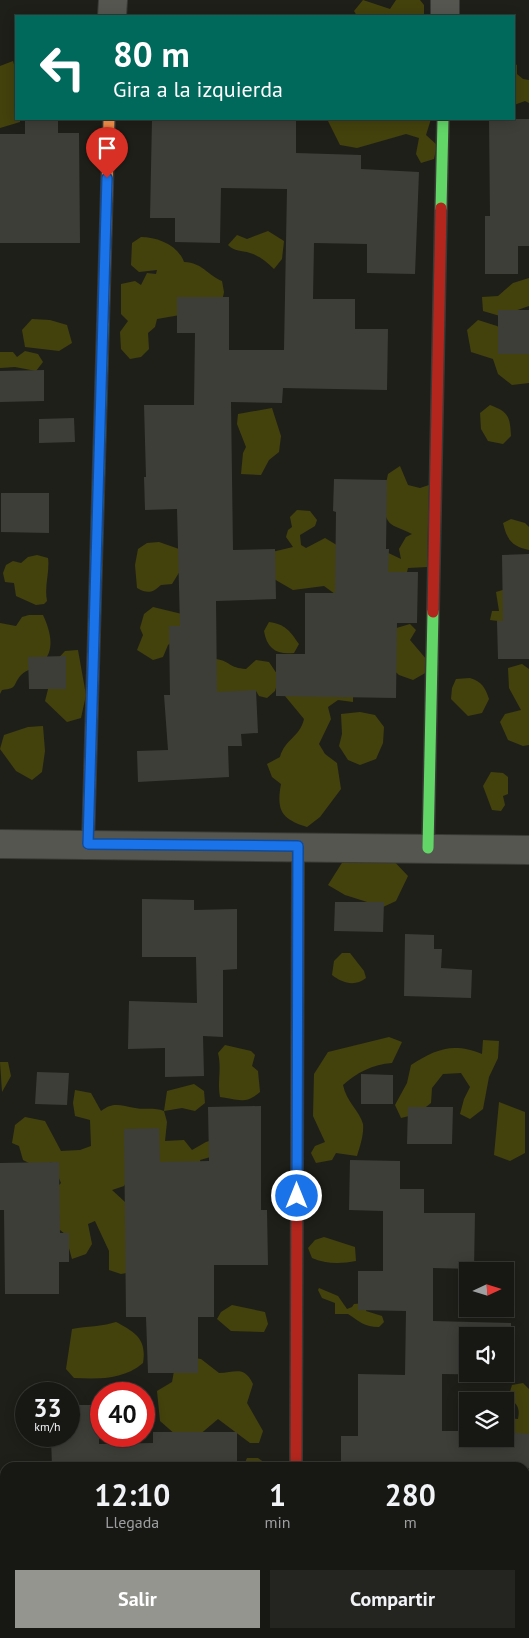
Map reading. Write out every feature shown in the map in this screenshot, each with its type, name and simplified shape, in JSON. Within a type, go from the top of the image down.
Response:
[{"type":"street","points":[[112,0],[112,15]]},
{"type":"street","points":[[445,0],[445,15]]},
{"type":"street","points":[[88,844],[109,120]]},
{"type":"street","points":[[428,848],[443,120]]},
{"type":"street","points":[[0,844],[529,850]]},
{"type":"street","points":[[296,1462],[298,846]]},
{"type":"shaded area","points":[[363,0],[390,9],[396,0],[420,0],[424,5],[424,15],[356,15],[354,11]]},
{"type":"shaded area","points":[[13,61],[15,68],[15,120],[20,120],[20,122],[0,128],[0,66]]},
{"type":"shaded area","points":[[515,64],[517,65],[517,74],[523,79],[529,80],[529,103],[525,101],[515,105]]},
{"type":"shaded area","points":[[328,120],[431,120],[426,135],[437,145],[434,159],[421,163],[416,154],[419,138],[406,134],[357,148],[340,145]]},
{"type":"shaded area","points":[[268,231],[284,241],[282,259],[274,269],[257,256],[236,250],[228,245],[237,235],[247,239]]},
{"type":"shaded area","points":[[141,237],[160,240],[166,243],[177,251],[184,262],[196,264],[222,281],[224,292],[222,302],[180,315],[157,319],[155,327],[148,333],[149,349],[141,357],[130,359],[121,349],[120,332],[128,321],[121,314],[121,284],[135,281],[141,285],[147,273],[156,274],[157,270],[139,272],[131,265],[132,243]]},
{"type":"shaded area","points":[[529,278],[529,306],[500,316],[483,311],[482,297],[498,296],[513,283]]},
{"type":"shaded area","points":[[32,319],[50,320],[67,325],[72,343],[59,351],[25,347],[22,330]]},
{"type":"shaded area","points":[[478,320],[497,326],[529,350],[529,383],[512,385],[498,374],[493,359],[471,352],[467,330]]},
{"type":"shaded area","points":[[25,351],[38,354],[43,362],[36,371],[15,367],[0,368],[0,352],[13,352],[17,357]]},
{"type":"shaded area","points":[[490,405],[505,413],[509,420],[511,436],[503,444],[488,441],[481,429],[480,413]]},
{"type":"shaded area","points":[[272,408],[281,436],[279,452],[269,460],[261,475],[241,474],[243,453],[246,447],[237,424],[238,414]]},
{"type":"shaded area","points":[[400,466],[408,485],[420,488],[429,485],[427,567],[408,568],[406,576],[335,594],[324,586],[293,590],[274,579],[272,552],[293,547],[286,537],[288,530],[292,527],[290,517],[297,510],[310,511],[317,520],[315,526],[300,535],[301,545],[306,548],[325,538],[340,547],[380,549],[401,559],[399,549],[406,537],[412,534],[389,522],[384,510],[385,487],[388,474]]},
{"type":"shaded area","points":[[511,519],[525,523],[529,527],[529,550],[514,544],[506,534],[503,523]]},
{"type":"shaded area","points":[[159,542],[179,549],[180,571],[172,584],[161,585],[150,592],[144,591],[137,588],[135,565],[138,549],[147,543]]},
{"type":"shaded area","points":[[37,555],[48,558],[48,563],[47,601],[44,604],[36,605],[16,596],[14,583],[5,582],[3,573],[6,565],[13,561],[21,563],[28,557]]},
{"type":"shaded area","points":[[506,589],[529,625],[490,620],[492,611],[499,611],[496,592]]},
{"type":"shaded area","points":[[153,607],[186,615],[176,638],[168,645],[163,657],[153,660],[137,650],[143,635],[140,628],[144,614]]},
{"type":"shaded area","points":[[43,615],[49,633],[49,652],[42,663],[23,673],[13,687],[2,690],[0,694],[0,623],[16,626],[22,617]]},
{"type":"shaded area","points":[[269,622],[283,626],[293,635],[299,644],[294,653],[278,652],[270,646],[264,631]]},
{"type":"shaded area","points":[[410,624],[416,630],[410,640],[427,660],[427,672],[413,680],[399,675],[387,664],[393,629]]},
{"type":"shaded area","points":[[78,650],[86,695],[81,718],[67,722],[45,701],[55,662],[65,651]]},
{"type":"shaded area","points":[[216,659],[246,669],[256,660],[269,662],[279,677],[275,691],[267,698],[259,696],[256,691],[214,693]]},
{"type":"shaded area","points":[[522,664],[529,669],[529,745],[523,746],[508,740],[500,722],[505,714],[521,710],[509,688],[508,668]]},
{"type":"shaded area","points":[[470,678],[482,686],[489,699],[482,713],[468,716],[451,699],[452,688],[456,679]]},
{"type":"shaded area","points":[[353,686],[353,702],[338,700],[328,707],[331,719],[319,744],[325,754],[337,763],[341,789],[320,817],[307,827],[298,824],[283,813],[279,801],[281,784],[272,777],[267,764],[280,757],[285,746],[299,730],[304,719],[285,696]]},
{"type":"shaded area","points":[[360,712],[375,715],[384,727],[383,743],[376,759],[360,765],[348,760],[339,746],[342,734],[341,714]]},
{"type":"shaded area","points":[[43,726],[45,751],[42,772],[32,780],[16,771],[0,749],[4,735],[28,727]]},
{"type":"shaded area","points":[[491,772],[503,773],[508,777],[508,794],[503,796],[505,805],[501,811],[492,810],[483,786]]},
{"type":"shaded area","points":[[389,856],[408,876],[396,901],[383,907],[345,895],[328,885],[345,858]]},
{"type":"shaded area","points":[[342,953],[350,953],[364,971],[366,978],[362,981],[349,983],[332,975],[334,961]]},
{"type":"shaded area","points":[[389,1037],[402,1042],[392,1063],[378,1065],[365,1070],[343,1085],[363,1124],[357,1156],[336,1153],[332,1160],[316,1163],[311,1153],[315,1146],[325,1142],[313,1116],[314,1074],[328,1052]]},
{"type":"shaded area","points":[[483,1040],[499,1041],[498,1058],[489,1077],[483,1109],[470,1119],[460,1114],[470,1087],[461,1073],[443,1074],[432,1088],[431,1103],[417,1114],[401,1118],[395,1105],[407,1083],[411,1065],[437,1051],[445,1049],[462,1048],[482,1054]]},
{"type":"shaded area","points":[[225,1045],[251,1051],[255,1055],[252,1066],[258,1071],[260,1092],[250,1099],[241,1100],[220,1097],[218,1053]]},
{"type":"shaded area","points":[[0,1062],[8,1062],[11,1076],[2,1092]]},
{"type":"shaded area","points":[[194,1084],[204,1091],[205,1103],[195,1111],[182,1108],[164,1111],[167,1091]]},
{"type":"shaded area","points":[[75,1090],[91,1093],[101,1111],[110,1106],[118,1105],[164,1111],[167,1122],[165,1141],[184,1140],[192,1150],[206,1142],[228,1135],[214,1156],[200,1160],[201,1168],[132,1171],[124,1186],[112,1190],[125,1202],[132,1272],[121,1274],[109,1270],[109,1251],[95,1221],[88,1224],[92,1244],[86,1254],[72,1259],[65,1234],[55,1226],[50,1194],[61,1183],[52,1162],[35,1166],[23,1160],[19,1146],[12,1143],[15,1125],[25,1117],[45,1121],[61,1151],[80,1150],[91,1146],[90,1120],[75,1116],[73,1103]]},
{"type":"shaded area","points":[[499,1102],[525,1112],[525,1153],[510,1161],[494,1155]]},
{"type":"shaded area","points":[[324,1237],[355,1247],[356,1261],[333,1263],[312,1258],[308,1248],[315,1240]]},
{"type":"shaded area","points":[[319,1288],[338,1296],[347,1309],[354,1304],[367,1303],[366,1311],[382,1316],[384,1322],[379,1327],[374,1327],[362,1323],[348,1314],[335,1314],[335,1303],[322,1298],[318,1290]]},
{"type":"shaded area","points":[[232,1305],[265,1312],[268,1324],[264,1332],[231,1331],[217,1319],[221,1312]]},
{"type":"shaded area","points":[[116,1322],[129,1329],[138,1337],[143,1348],[143,1363],[127,1373],[110,1377],[74,1378],[66,1369],[72,1329]]},
{"type":"shaded area","points":[[188,1357],[201,1359],[219,1373],[239,1371],[250,1378],[253,1384],[247,1403],[263,1431],[259,1443],[250,1443],[218,1419],[198,1436],[184,1442],[160,1421],[157,1391],[172,1382],[174,1371]]},
{"type":"shaded area","points":[[523,1383],[529,1389],[529,1446],[514,1444],[514,1419],[518,1419],[519,1412],[514,1402],[514,1392],[510,1392],[512,1385]]},
{"type":"shaded area","points":[[247,1458],[258,1458],[264,1462],[245,1462]]},
{"type":"building","points":[[529,119],[529,246],[518,246],[518,274],[485,274],[485,216],[490,216],[489,120]]},
{"type":"building","points":[[25,120],[58,120],[58,133],[79,133],[80,243],[0,243],[0,134],[25,134]]},
{"type":"building","points":[[152,120],[296,120],[296,153],[361,155],[361,169],[419,172],[415,274],[367,273],[367,244],[314,243],[313,299],[355,299],[355,329],[388,329],[387,390],[283,388],[282,403],[231,402],[233,550],[275,549],[276,599],[216,601],[217,692],[256,690],[258,733],[241,734],[242,746],[228,746],[229,777],[138,782],[137,751],[168,750],[164,695],[170,695],[169,626],[180,626],[177,509],[145,510],[144,405],[194,405],[195,333],[177,333],[177,297],[229,297],[229,350],[284,350],[287,189],[221,188],[220,243],[175,242],[175,218],[150,218]]},
{"type":"building","points":[[498,310],[529,310],[529,354],[498,354]]},
{"type":"building","points":[[44,370],[44,401],[0,402],[0,371]]},
{"type":"building","points":[[74,418],[75,442],[39,443],[39,419]]},
{"type":"building","points":[[334,479],[387,480],[386,549],[389,549],[388,572],[418,572],[417,623],[397,623],[396,698],[276,696],[276,654],[305,654],[305,593],[335,593],[336,512],[333,511]]},
{"type":"building","points":[[1,493],[49,493],[49,533],[1,532]]},
{"type":"building","points":[[529,554],[529,659],[498,659],[497,621],[503,621],[502,555]]},
{"type":"building","points":[[66,656],[66,689],[29,689],[28,657]]},
{"type":"building","points":[[142,899],[194,900],[194,910],[237,909],[237,969],[223,970],[223,1037],[203,1036],[204,1076],[165,1077],[165,1048],[128,1049],[129,1001],[197,1003],[196,957],[142,957]]},
{"type":"building","points":[[335,902],[384,902],[383,932],[334,931]]},
{"type":"building","points":[[405,934],[434,935],[434,949],[442,949],[441,968],[472,970],[471,998],[404,996]]},
{"type":"building","points":[[37,1072],[69,1073],[67,1105],[35,1104]]},
{"type":"building","points":[[361,1074],[393,1075],[393,1104],[361,1104]]},
{"type":"building","points":[[261,1106],[261,1210],[267,1210],[268,1265],[214,1265],[214,1317],[198,1317],[198,1373],[148,1373],[146,1317],[126,1317],[124,1129],[159,1128],[160,1162],[209,1161],[208,1107]]},
{"type":"building","points":[[408,1107],[453,1107],[452,1144],[407,1144]]},
{"type":"building","points":[[350,1160],[400,1161],[400,1189],[424,1189],[424,1213],[475,1213],[474,1262],[459,1262],[459,1269],[433,1268],[433,1321],[511,1323],[511,1327],[459,1327],[459,1374],[442,1374],[442,1431],[459,1431],[459,1447],[514,1447],[514,1433],[529,1434],[529,1462],[341,1462],[341,1436],[358,1436],[358,1374],[405,1375],[406,1311],[358,1310],[358,1271],[383,1271],[383,1211],[349,1210]]},
{"type":"building","points":[[59,1162],[60,1233],[69,1233],[69,1262],[59,1262],[59,1294],[5,1294],[4,1210],[0,1210],[0,1163]]},
{"type":"building","points":[[80,1405],[90,1405],[90,1447],[155,1447],[155,1432],[237,1432],[237,1462],[52,1462],[51,1447],[80,1447]]},
{"type":"traffic: fast","points":[[441,208],[443,120]]},
{"type":"traffic: fast","points":[[94,634],[103,324]]},
{"type":"traffic: fast","points":[[428,848],[433,612]]},
{"type":"traffic: slow","points":[[103,324],[109,120]]},
{"type":"traffic: slow","points":[[88,844],[94,634]]},
{"type":"traffic: slow","points":[[297,1171],[298,846]]},
{"type":"traffic: jam","points":[[433,612],[441,208]]},
{"type":"traffic: jam","points":[[296,1462],[297,1171]]},
{"type":"route","points":[[107,178],[88,844],[298,846],[297,1196]]}]
